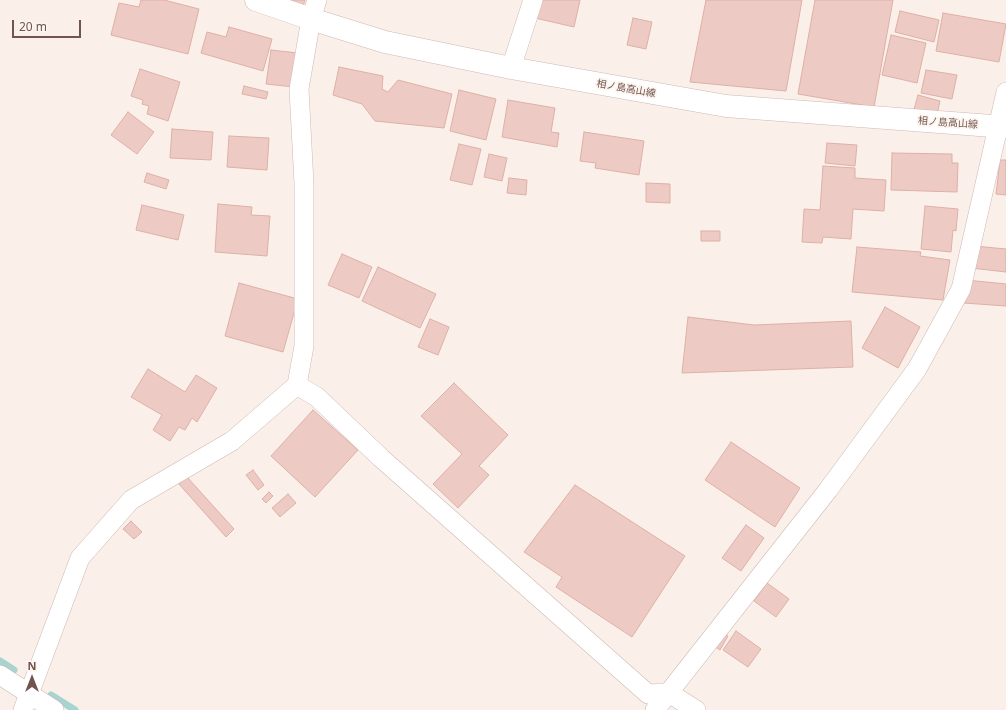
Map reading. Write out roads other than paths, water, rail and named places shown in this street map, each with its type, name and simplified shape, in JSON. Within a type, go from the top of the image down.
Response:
[{"type":"main road","name":"相ノ島高山線","points":[[256,0],[314,10],[385,42],[511,68],[726,106],[1002,127]]},
{"type":"street","points":[[511,68],[533,0]]},
{"type":"street","points":[[25,702],[80,558],[132,500],[232,441],[297,385],[304,346],[304,184],[299,89],[314,10]]},
{"type":"street","points":[[655,710],[828,490],[917,370],[961,289],[1002,127],[1006,92]]},
{"type":"street","points":[[297,385],[317,397],[381,458],[648,694],[669,693],[696,710]]},
{"type":"street","points":[[0,675],[25,702],[54,710]]},
{"type":"waterway","points":[[0,661],[14,670]]},
{"type":"waterway","points":[[51,695],[75,710]]}]
